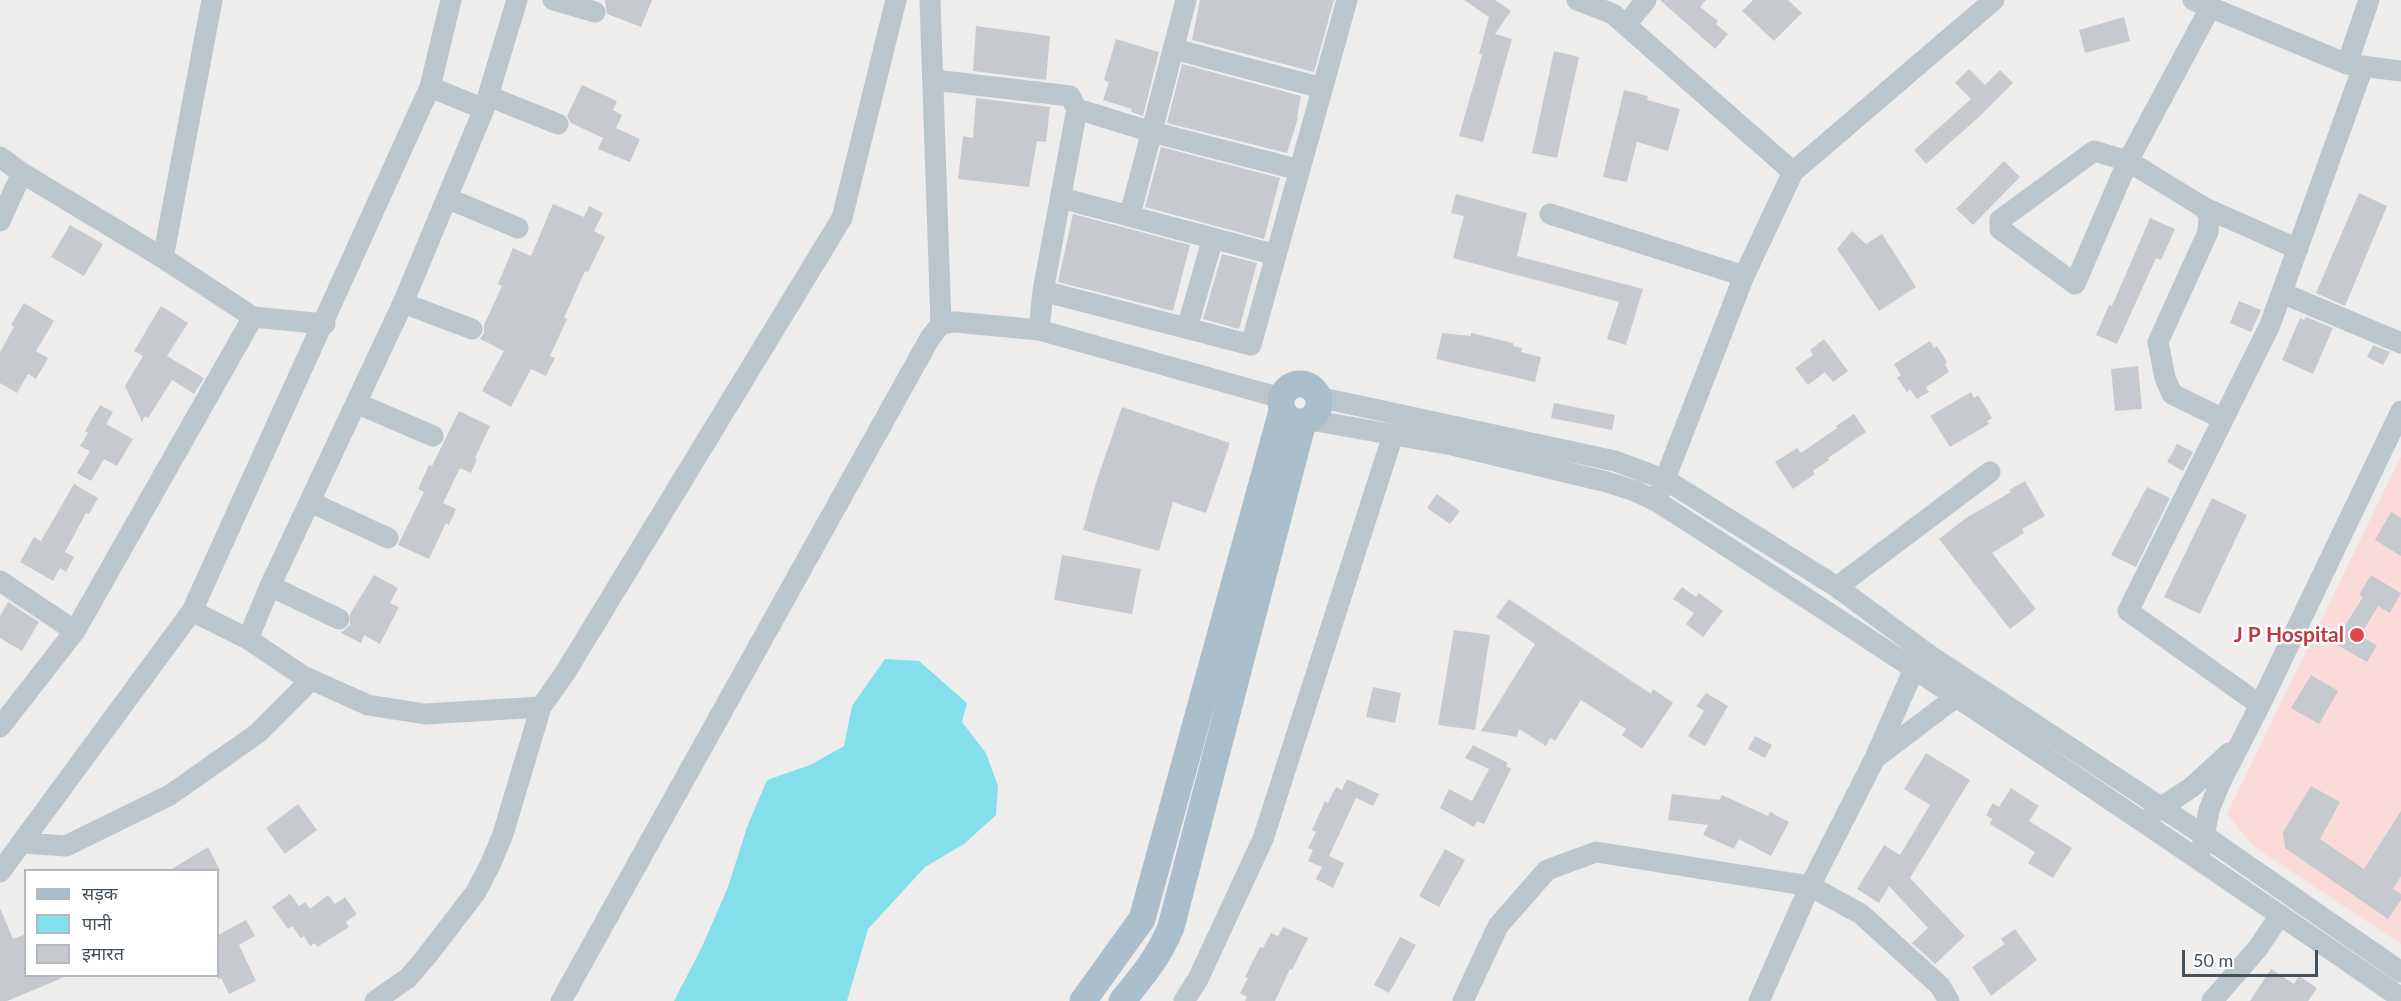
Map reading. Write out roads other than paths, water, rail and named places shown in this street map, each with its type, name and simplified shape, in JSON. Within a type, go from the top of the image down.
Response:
[{"type":"main road","points":[[1083,1001],[1142,919],[1299,409]]},
{"type":"main road","points":[[1122,1001],[1155,958],[1171,927],[1299,409]]},
{"type":"street","points":[[163,258],[212,0]]},
{"type":"street","points":[[0,872],[192,611],[325,324],[430,87],[451,0]]},
{"type":"street","points":[[248,639],[270,586],[403,303],[486,102],[517,0]]},
{"type":"street","points":[[553,0],[595,12]]},
{"type":"street","points":[[375,1001],[408,978],[476,892],[503,834],[541,707],[565,673],[842,218],[896,0]]},
{"type":"street","points":[[561,1001],[930,338],[941,324],[930,0]]},
{"type":"street","points":[[1130,215],[1186,0]]},
{"type":"street","points":[[1043,291],[1251,345],[1347,0]]},
{"type":"street","points":[[1577,0],[1619,13],[1793,172]]},
{"type":"street","points":[[1619,13],[1646,0]]},
{"type":"street","points":[[1656,501],[1744,276],[1793,172],[1993,0]]},
{"type":"street","points":[[2260,705],[2128,611],[2270,325],[2298,249],[2355,66],[2368,0]]},
{"type":"street","points":[[2298,249],[2203,207],[2128,161],[2094,151],[2000,220],[2000,229],[2075,284],[2128,161],[2202,4],[2355,66],[2401,71]]},
{"type":"street","points":[[1173,49],[1322,88]]},
{"type":"street","points":[[934,80],[1070,96],[1077,109],[1043,291],[1039,330]]},
{"type":"street","points":[[430,87],[558,124]]},
{"type":"street","points":[[1077,109],[1152,132],[1300,170]]},
{"type":"street","points":[[0,157],[253,317],[325,324]]},
{"type":"street","points":[[0,221],[22,173]]},
{"type":"street","points":[[447,198],[518,228]]},
{"type":"street","points":[[1061,198],[1276,255]]},
{"type":"street","points":[[2203,207],[2209,215],[2208,232],[2158,342],[2165,378],[2172,394],[2223,419]]},
{"type":"street","points":[[1550,214],[1744,276]]},
{"type":"street","points":[[1187,328],[1213,238]]},
{"type":"street","points":[[2282,293],[2401,343]]},
{"type":"street","points":[[403,303],[472,329]]},
{"type":"street","points":[[0,727],[75,631],[253,317]]},
{"type":"street","points":[[941,324],[955,322],[1039,330],[1299,409],[1393,435],[1452,445],[1607,482],[1635,491],[1656,501],[1914,669],[2143,821],[2401,998]]},
{"type":"street","points":[[356,403],[433,436]]},
{"type":"street","points":[[1299,409],[1615,462],[1666,480],[1837,587],[1929,655],[2161,806],[2401,972]]},
{"type":"street","points":[[2199,860],[2214,796],[2401,411]]},
{"type":"street","points":[[1185,1001],[1198,979],[1263,839],[1393,435]]},
{"type":"street","points":[[1837,587],[1990,472]]},
{"type":"street","points":[[309,502],[388,537]]},
{"type":"street","points":[[0,581],[75,631]]},
{"type":"street","points":[[270,586],[339,619]]},
{"type":"street","points":[[192,611],[248,639],[311,680],[368,705],[425,714],[541,707]]},
{"type":"street","points":[[1759,1001],[1810,886],[1874,759],[1914,669]]},
{"type":"street","points":[[22,843],[66,846],[170,795],[258,733],[311,680]]},
{"type":"street","points":[[1874,759],[1956,698]]},
{"type":"street","points":[[2143,821],[2161,806],[2192,787],[2241,742]]},
{"type":"street","points":[[1462,1001],[1498,926],[1547,870],[1596,852],[1810,886],[1861,914],[1940,987],[1949,1001]]},
{"type":"street","points":[[2212,1001],[2258,948],[2280,915]]},
{"type":"water","points":[[885,659],[919,661],[967,703],[962,722],[986,753],[998,786],[996,815],[964,844],[925,867],[868,929],[847,1001],[674,1001],[701,949],[728,887],[747,827],[767,780],[810,765],[844,746],[852,706]]},
{"type":"place","name":"J P Hospital","points":[[2357,635]]}]
